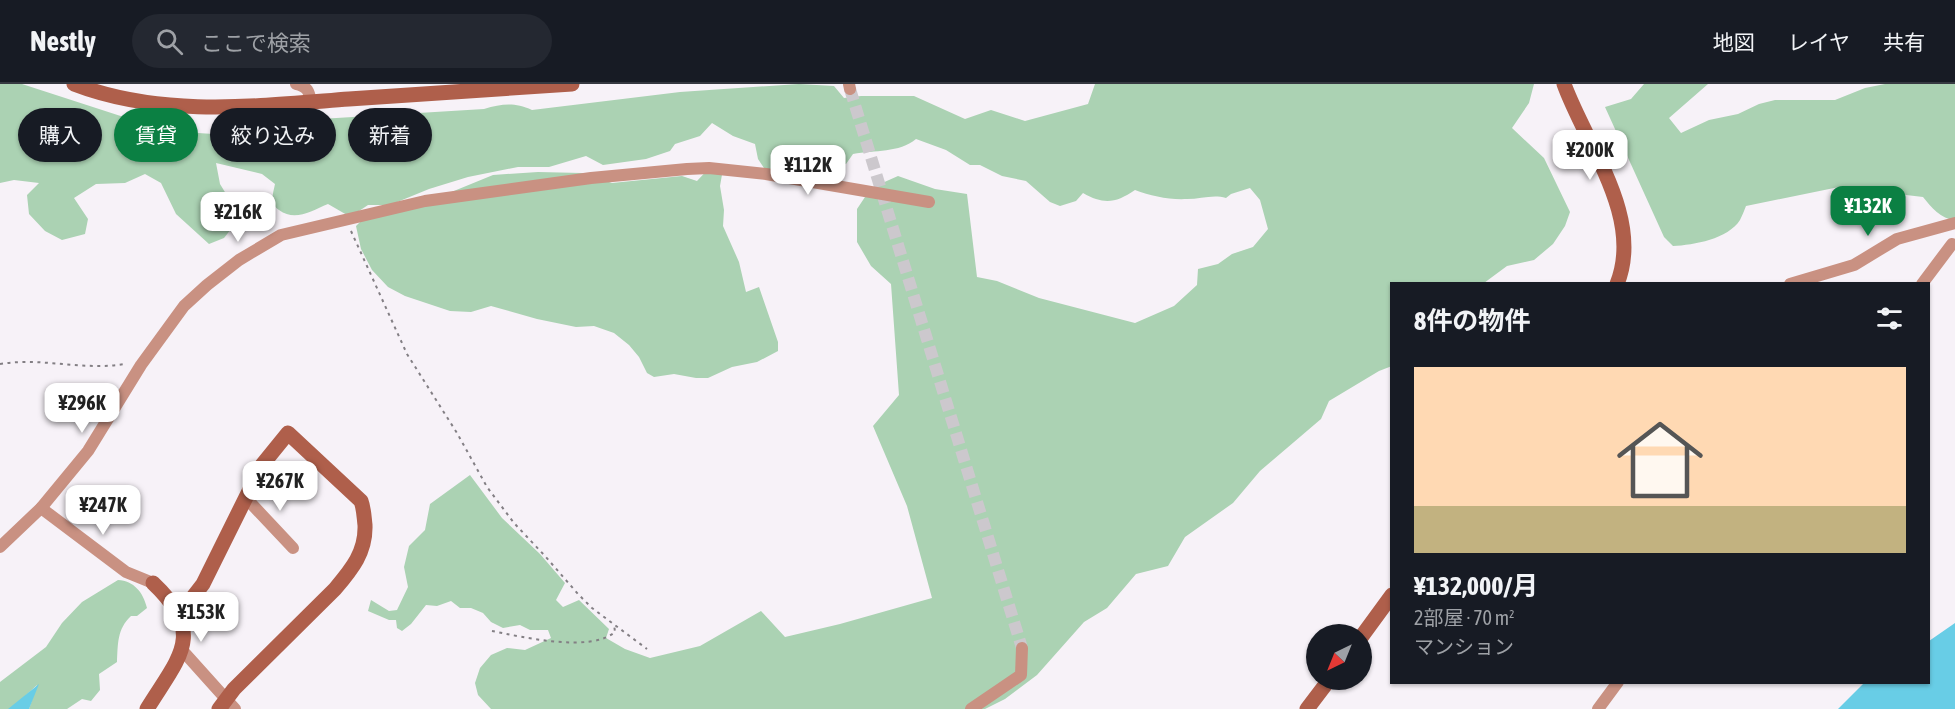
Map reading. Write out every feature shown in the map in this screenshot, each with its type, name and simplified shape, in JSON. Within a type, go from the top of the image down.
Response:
[{"type":"street","points":[[74,84],[134,100],[177,105],[242,107],[512,86],[572,84]]},
{"type":"street","points":[[297,84],[309,91],[310,102]]},
{"type":"street","points":[[1564,84],[1614,195],[1622,221],[1624,248],[1617,282]]},
{"type":"street","points":[[0,546],[41,508],[88,451],[151,350],[184,306],[196,294],[246,256],[281,235],[425,201],[567,181],[708,168],[776,176],[929,202]]},
{"type":"street","points":[[1797,282],[1844,268],[1897,239],[1950,224],[1954,244],[1924,282]]},
{"type":"street","points":[[179,615],[203,584],[262,465],[288,434],[358,496],[364,511],[365,538],[357,560],[335,589],[292,631],[227,706],[182,650]]},
{"type":"street","points":[[245,497],[293,548]]},
{"type":"street","points":[[41,508],[126,572],[153,583],[170,600],[179,615],[185,632],[182,650],[147,709]]},
{"type":"street","points":[[1371,624],[1390,598]]},
{"type":"street","points":[[971,709],[1021,675],[1022,648]]},
{"type":"street","points":[[1598,709],[1617,684]]},
{"type":"street","points":[[1307,709],[1321,690]]},
{"type":"path","points":[[345,219],[408,354],[498,504],[578,594],[647,649]]},
{"type":"path","points":[[0,364],[27,361],[106,367],[126,364]]},
{"type":"path","points":[[492,631],[565,643],[590,642],[609,638],[615,632],[614,624]]},
{"type":"green space","points":[[0,84],[22,84],[96,108],[18,108],[18,162],[102,162],[102,110],[114,114],[114,162],[198,162],[198,133],[210,134],[210,162],[336,162],[336,118],[348,117],[348,162],[432,162],[432,112],[508,105],[532,110],[680,92],[799,84],[834,86],[844,98],[914,96],[965,119],[991,110],[1025,121],[1088,104],[1095,84],[1534,84],[1529,103],[1512,128],[1544,158],[1570,212],[1565,226],[1553,244],[1534,260],[1507,266],[1485,282],[1390,282],[1390,367],[1329,401],[1321,419],[1260,471],[1233,503],[1185,537],[1168,566],[1136,574],[1107,608],[1084,622],[1037,675],[1005,699],[985,709],[491,709],[478,695],[475,683],[480,668],[491,655],[507,648],[525,650],[551,638],[548,630],[530,630],[520,625],[503,628],[491,622],[483,613],[471,608],[460,608],[451,601],[437,606],[426,605],[411,624],[402,631],[397,628],[396,620],[389,620],[368,611],[371,600],[389,611],[397,610],[408,587],[404,567],[409,546],[425,530],[430,504],[470,475],[502,518],[540,554],[565,583],[556,600],[563,607],[579,600],[609,629],[606,638],[625,649],[650,658],[700,646],[761,611],[785,637],[932,598],[907,506],[873,426],[899,395],[891,284],[871,266],[857,242],[857,209],[871,188],[898,176],[935,189],[967,194],[977,277],[997,281],[1039,298],[1135,323],[1174,306],[1197,285],[1198,269],[1218,264],[1232,254],[1253,247],[1268,229],[1260,200],[1250,188],[1226,198],[1192,199],[1160,197],[1135,190],[1122,198],[1110,201],[1083,193],[1076,201],[1060,206],[1050,202],[1026,181],[1002,176],[980,165],[970,165],[946,150],[916,139],[894,149],[853,154],[846,164],[831,165],[818,158],[813,162],[812,169],[801,176],[783,168],[773,170],[764,168],[758,159],[755,144],[733,136],[712,123],[700,136],[675,144],[670,151],[646,159],[603,165],[586,156],[549,167],[518,167],[468,177],[429,189],[390,205],[368,205],[347,215],[328,204],[303,214],[285,213],[274,204],[275,184],[262,174],[216,163],[220,184],[231,202],[235,224],[224,238],[209,244],[176,214],[161,183],[145,174],[125,183],[96,184],[74,198],[88,219],[85,234],[62,240],[45,231],[29,214],[27,195],[39,183],[14,180],[0,183]]},
{"type":"green space","points":[[1644,84],[1708,84],[1669,118],[1681,133],[1709,120],[1738,114],[1759,104],[1775,100],[1835,100],[1865,88],[1885,84],[1955,84],[1955,220],[1941,215],[1923,197],[1839,187],[1746,206],[1735,227],[1727,232],[1710,240],[1673,246],[1664,237],[1605,107],[1631,99]]},
{"type":"green space","points":[[713,164],[723,169],[720,186],[724,210],[723,226],[739,262],[746,292],[759,287],[778,342],[778,351],[757,362],[732,367],[708,378],[674,374],[654,377],[647,373],[639,357],[629,345],[614,333],[594,326],[576,327],[491,306],[471,312],[450,311],[405,296],[388,287],[372,270],[361,249],[356,226],[369,213],[449,193],[493,175],[538,172],[582,173],[612,183],[682,176],[697,181]]},
{"type":"green space","points":[[118,580],[137,588],[147,608],[126,621],[119,637],[117,662],[99,674],[100,690],[91,701],[82,699],[67,709],[29,709],[37,685],[11,709],[0,709],[0,682],[46,647],[62,623],[82,602]]},
{"type":"water","points":[[1955,623],[1955,709],[1838,709],[1863,684],[1930,684],[1930,640]]},
{"type":"water","points":[[39,684],[29,709],[8,709]]},
{"type":"tunnel","points":[[850,89],[1022,648]]}]
